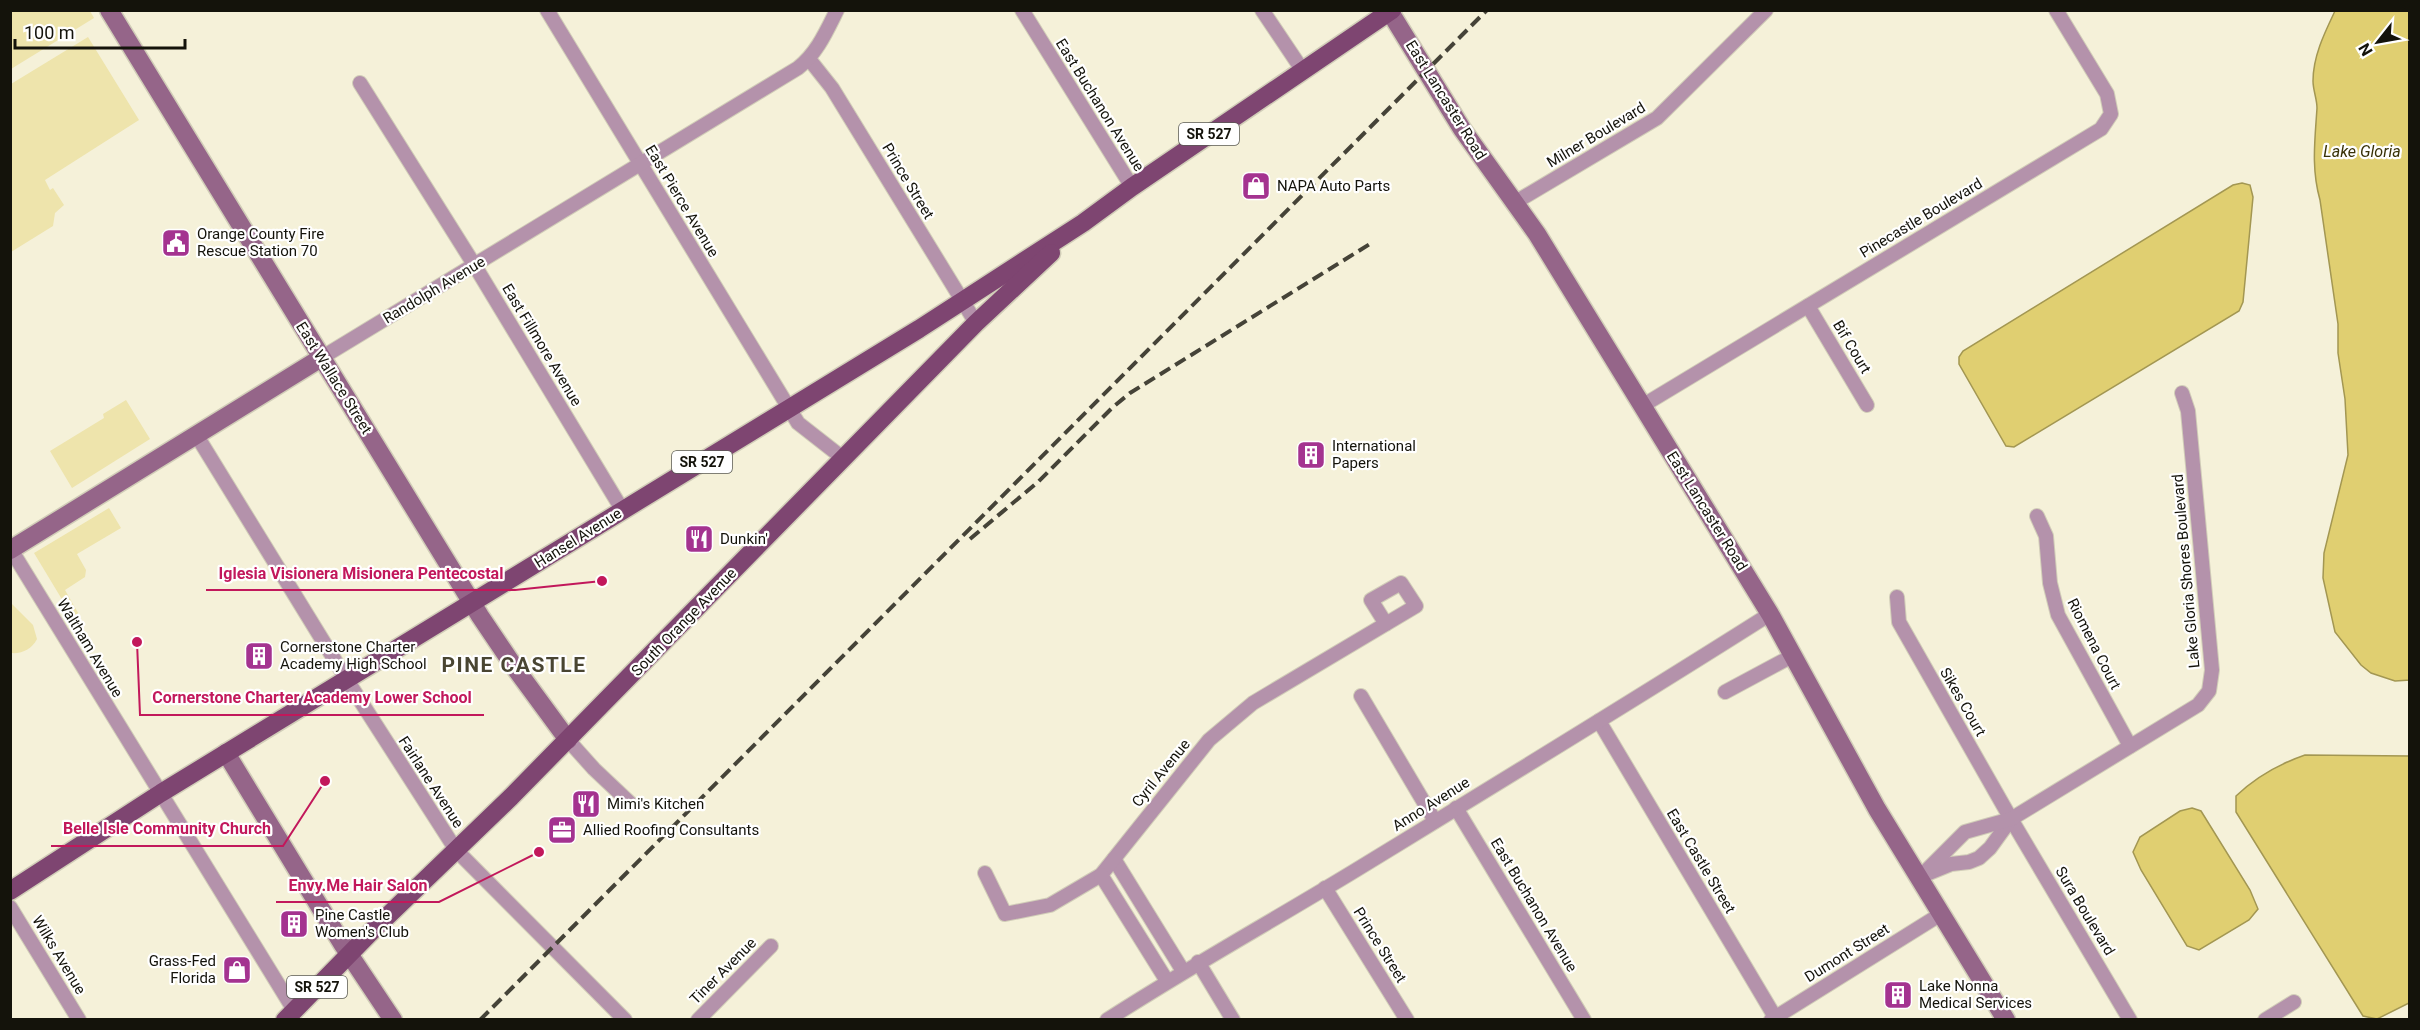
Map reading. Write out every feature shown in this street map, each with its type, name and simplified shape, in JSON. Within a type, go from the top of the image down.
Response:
[{"type":"main road","name":"South Orange Avenue","points":[[962,300],[1083,223],[1132,187],[1391,11]]},
{"type":"main road","name":"South Orange Avenue","points":[[290,1015],[349,954],[568,740],[976,323],[1083,223]]},
{"type":"main road","name":"Hansel Avenue","points":[[10,891],[161,793],[789,409],[962,300]]},
{"type":"street","name":"East Wallace Street","points":[[109,10],[472,603],[513,665],[568,740]]},
{"type":"street","name":"East Pierce Avenue","points":[[547,10],[798,423],[844,459]]},
{"type":"street","name":"Randolph Avenue","points":[[11,550],[321,358],[798,68],[809,59],[837,10]]},
{"type":"street","name":"East Buchanon Avenue","points":[[1022,10],[1132,187]]},
{"type":"street","points":[[1263,10],[1304,71]]},
{"type":"street","name":"Milner Boulevard","points":[[1514,203],[1657,118],[1766,10]]},
{"type":"street","name":"Pinecastle Boulevard","points":[[1642,406],[2101,129],[2111,114],[2107,94],[2056,10]]},
{"type":"street","name":"East Lancaster Road","points":[[1391,11],[1462,129],[1537,234],[1770,614],[1856,773],[2006,1020]]},
{"type":"street","name":"Prince Street","points":[[809,59],[832,88],[976,323]]},
{"type":"street","name":"East Fillmore Avenue","points":[[360,83],[475,266],[623,511]]},
{"type":"street","name":"Bif Court","points":[[1808,306],[1867,405]]},
{"type":"street","name":"Lake Gloria Shores Boulevard","points":[[1919,878],[1961,835],[2011,819],[2198,705],[2209,691],[2211,682],[2188,411],[2182,393]]},
{"type":"street","name":"Fairlane Avenue","points":[[197,436],[347,680],[456,850],[625,1020]]},
{"type":"street","name":"Riomena Court","points":[[2037,516],[2046,536],[2050,584],[2058,615],[2130,746]]},
{"type":"street","name":"Waltham Avenue","points":[[11,550],[161,793],[290,1015]]},
{"type":"street","name":"Sikes Court","points":[[1897,597],[1899,622],[2011,819]]},
{"type":"street","name":"Anno Avenue","points":[[1107,1020],[1198,962],[1325,888],[1599,721],[1770,614]]},
{"type":"street","name":"Cyril Avenue","points":[[985,873],[1005,914],[1050,905],[1101,874],[1209,740],[1253,703],[1386,624]]},
{"type":"street","points":[[1725,692],[1794,655]]},
{"type":"street","points":[[1361,696],[1435,821]]},
{"type":"street","name":"East Castle Street","points":[[1599,721],[1773,1018]]},
{"type":"street","points":[[568,740],[594,769],[630,803]]},
{"type":"street","points":[[226,753],[349,954],[393,1020]]},
{"type":"street","name":"East Buchanon Avenue","points":[[1456,808],[1584,1020]]},
{"type":"street","name":"Lake Gloria Shores Boulevard","points":[[1919,878],[1951,864],[1975,860],[1990,848],[2011,819]]},
{"type":"street","name":"Sura Boulevard","points":[[2011,819],[2130,1020]]},
{"type":"street","points":[[1978,828],[1990,848]]},
{"type":"street","points":[[1114,859],[1184,971]]},
{"type":"street","points":[[1101,874],[1167,981]]},
{"type":"street","name":"Prince Street","points":[[1325,888],[1407,1020]]},
{"type":"street","name":"Wilks Avenue","points":[[10,907],[79,1020]]},
{"type":"street","name":"Dumont Street","points":[[1773,1018],[1941,914]]},
{"type":"street","name":"Tiner Avenue","points":[[698,1020],[771,946]]},
{"type":"street","points":[[1155,962],[1170,949]]},
{"type":"street","points":[[1198,962],[1233,1020]]},
{"type":"street","points":[[2265,1020],[2294,1002]]},
{"type":"shaded area","points":[[11,10],[90,11],[94,18],[11,69]]},
{"type":"shaded area","points":[[88,37],[139,120],[45,180],[50,190],[53,188],[64,205],[55,213],[53,226],[11,252],[11,84]]},
{"type":"shaded area","points":[[126,400],[150,439],[72,488],[50,451],[104,418],[103,414]]},
{"type":"shaded area","points":[[109,508],[121,528],[77,554],[86,570],[85,577],[65,590],[81,618],[75,621],[34,553]]},
{"type":"shaded area","points":[[11,603],[33,625],[37,639],[29,648],[19,653],[11,653]]},
{"type":"water","name":"Lake Gloria","points":[[2335,11],[2409,11],[2410,680],[2395,681],[2371,673],[2361,665],[2335,632],[2323,578],[2324,553],[2348,455],[2345,399],[2338,353],[2338,324],[2315,177],[2317,108],[2313,84],[2315,62],[2320,44]]},
{"type":"water","points":[[2242,183],[2250,185],[2253,197],[2243,302],[2239,311],[2014,447],[2006,446],[1959,364],[1959,357],[1963,351],[2233,185]]},
{"type":"water","points":[[2305,755],[2409,756],[2409,1003],[2377,1019],[2363,1016],[2236,812],[2236,796],[2244,789],[2268,772]]},
{"type":"water","points":[[2192,808],[2201,811],[2250,890],[2258,909],[2249,920],[2199,950],[2187,946],[2141,870],[2133,852],[2140,837],[2180,811]]},
{"type":"railway","points":[[480,1020],[1487,10]]},
{"type":"railway","points":[[970,539],[1038,482],[1130,393],[1373,242]]},
{"type":"place","name":"NAPA Auto Parts","points":[[1256,186]]},
{"type":"place","name":"Orange County Fire Rescue Station 70","points":[[176,243]]},
{"type":"place","name":"International Papers","points":[[1311,455]]},
{"type":"place","name":"Dunkin'","points":[[699,539]]},
{"type":"place","name":"Iglesia Visionera Misionera Pentecostal","points":[[602,581]]},
{"type":"place","name":"Cornerstone Charter Academy Lower School","points":[[137,642]]},
{"type":"place","name":"Cornerstone Charter Academy High School","points":[[259,656]]},
{"type":"place","name":"Belle Isle Community Church","points":[[325,781]]},
{"type":"place","name":"Mimi's Kitchen","points":[[586,804]]},
{"type":"place","name":"Allied Roofing Consultants","points":[[562,830]]},
{"type":"place","name":"Envy.Me Hair Salon","points":[[539,852]]},
{"type":"place","name":"Pine Castle Women's Club","points":[[294,924]]},
{"type":"place","name":"Grass-Fed Florida","points":[[237,970]]},
{"type":"place","name":"Lake Nonna Medical Services","points":[[1898,995]]},
{"type":"district","name":"PINE CASTLE","points":[[514,665]]}]
